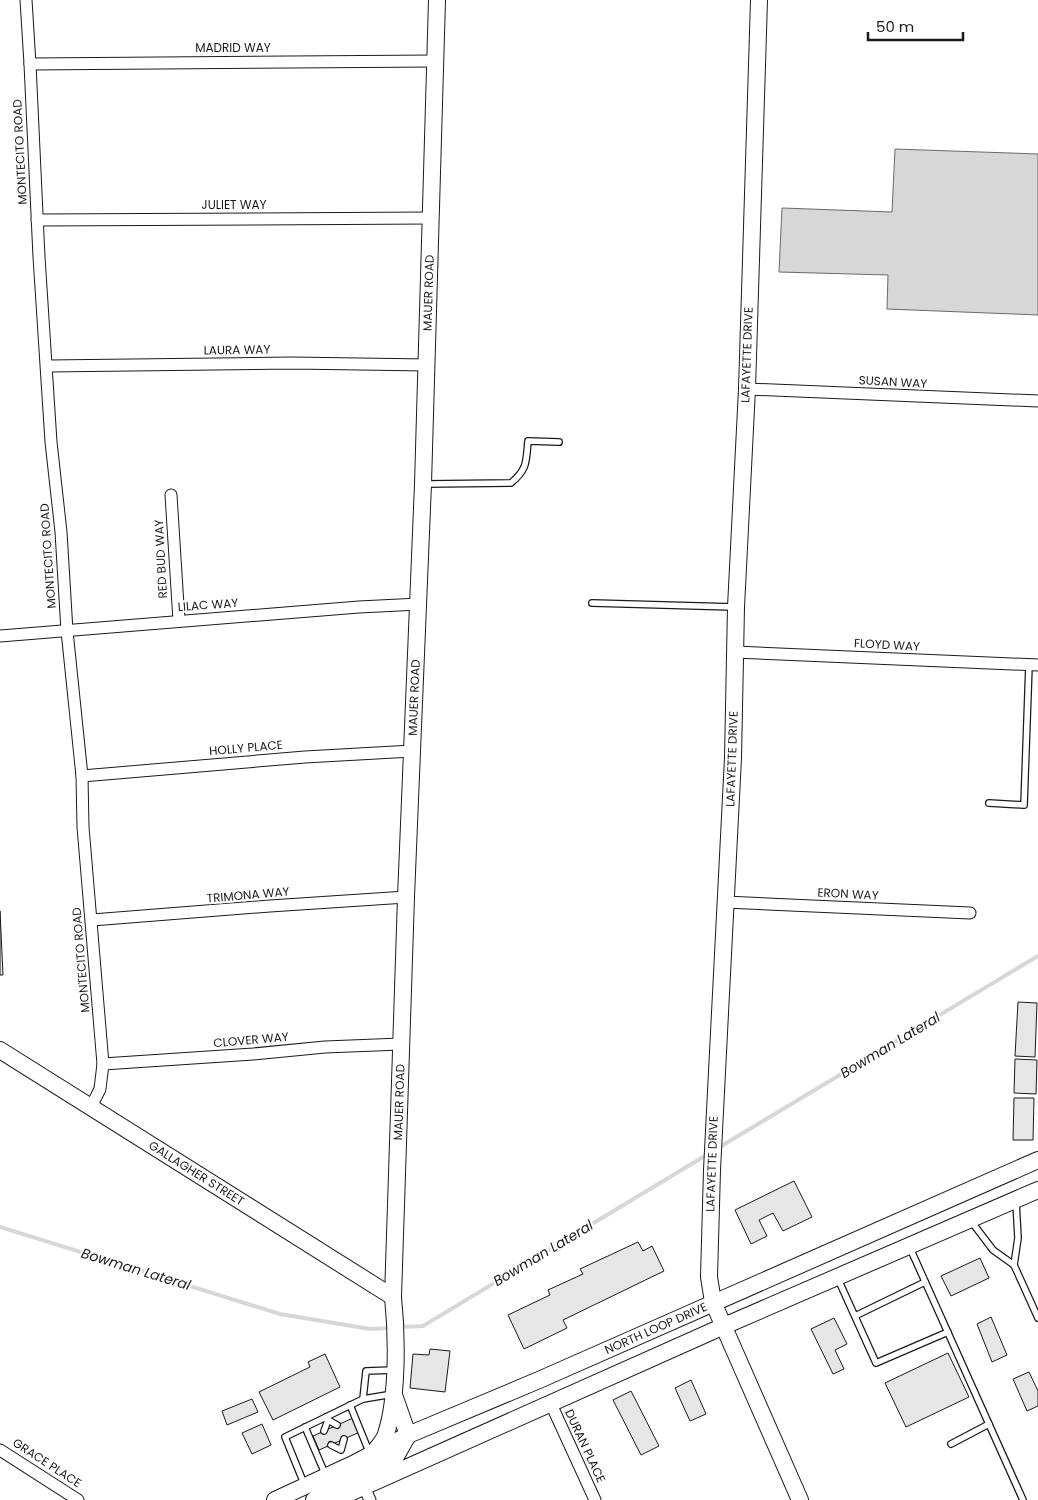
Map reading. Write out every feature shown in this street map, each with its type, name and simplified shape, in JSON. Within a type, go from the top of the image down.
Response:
[{"type":"street","name":"MONTECITO ROAD","points":[[26,0],[51,442],[61,532],[67,631],[82,776],[83,828],[103,1064],[100,1089],[91,1107]]},
{"type":"street","name":"MAUER ROAD","points":[[372,1454],[386,1436],[394,1393],[395,1315],[393,1297],[406,898],[427,364],[436,0]]},
{"type":"street","name":"LAFAYETTE DRIVE","points":[[759,0],[747,389],[736,607],[733,758],[713,1137],[709,1277],[713,1302],[800,1500]]},
{"type":"street","name":"MADRID WAY","points":[[30,64],[201,61],[435,61]]},
{"type":"street","name":"JULIET WAY","points":[[37,220],[431,218]]},
{"type":"street","name":"LAURA WAY","points":[[48,366],[427,364]]},
{"type":"street","name":"SUSAN WAY","points":[[747,389],[1038,401]]},
{"type":"street","name":"RED BUD WAY","points":[[172,496],[178,621]]},
{"type":"street","name":"LILAC WAY","points":[[0,636],[359,607],[419,604]]},
{"type":"street","name":"FLOYD WAY","points":[[735,652],[1034,665]]},
{"type":"street","name":"HOLLY PLACE","points":[[82,776],[246,762],[412,751]]},
{"type":"street","name":"TRIMONA WAY","points":[[92,920],[270,906],[406,898]]},
{"type":"street","name":"ERON WAY","points":[[725,902],[970,913]]},
{"type":"street","name":"CLOVER WAY","points":[[103,1064],[325,1047],[401,1044]]},
{"type":"street","name":"GALLAGHER STREET","points":[[0,1050],[393,1297]]},
{"type":"street","name":"NORTH LOOP DRIVE","points":[[275,1500],[348,1466],[408,1435],[539,1380],[1038,1160]]},
{"type":"street","points":[[334,1500],[367,1493],[551,1404],[724,1326],[1038,1190]]},
{"type":"street","name":"MAUER ROAD","points":[[394,1393],[408,1435]]},
{"type":"street","name":"DURAN PLACE","points":[[551,1404],[595,1500]]},
{"type":"street","points":[[314,1500],[325,1491],[395,1458],[408,1435]]},
{"type":"street","name":"GRACE PLACE","points":[[0,1450],[78,1500]]},
{"type":"lane","points":[[423,484],[512,483],[521,475],[526,466],[528,441],[559,442]]},
{"type":"lane","points":[[592,603],[736,607]]},
{"type":"lane","points":[[989,803],[1024,805],[1034,665]]},
{"type":"lane","points":[[1014,1265],[1018,1238],[1016,1200]]},
{"type":"lane","points":[[970,1219],[992,1250],[1014,1265],[1038,1318]]},
{"type":"lane","points":[[909,1246],[1023,1500]]},
{"type":"lane","points":[[837,1277],[876,1363],[948,1332]]},
{"type":"lane","points":[[855,1316],[925,1282]]},
{"type":"lane","points":[[363,1399],[366,1371],[394,1370]]},
{"type":"lane","points":[[305,1486],[286,1437],[363,1399],[394,1393]]},
{"type":"lane","points":[[350,1405],[372,1454]]},
{"type":"lane","points":[[327,1418],[338,1425]]},
{"type":"lane","points":[[324,1431],[327,1418]]},
{"type":"lane","points":[[951,1444],[989,1424]]},
{"type":"lane","points":[[305,1427],[326,1476]]},
{"type":"lane","points":[[344,1439],[341,1450],[348,1466]]},
{"type":"lane","points":[[331,1445],[341,1450]]},
{"type":"shaded area","points":[[895,149],[1038,154],[1038,315],[887,309],[888,275],[779,272],[782,208],[892,212]]},
{"type":"building","points":[[0,911],[3,975],[0,975]]},
{"type":"building","points":[[1018,1002],[1037,1003],[1035,1057],[1015,1056]]},
{"type":"building","points":[[1015,1059],[1037,1060],[1036,1094],[1014,1093]]},
{"type":"building","points":[[1014,1098],[1034,1098],[1033,1140],[1013,1140]]},
{"type":"building","points":[[794,1181],[812,1217],[783,1231],[773,1213],[759,1220],[767,1236],[751,1244],[735,1210]]},
{"type":"building","points":[[638,1242],[643,1251],[652,1246],[664,1271],[563,1320],[567,1328],[524,1349],[508,1315],[550,1295],[548,1290],[583,1274],[580,1269]]},
{"type":"building","points":[[980,1258],[989,1278],[951,1296],[941,1276]]},
{"type":"building","points":[[991,1317],[1007,1355],[992,1362],[977,1324]]},
{"type":"building","points":[[834,1318],[847,1344],[835,1350],[844,1369],[833,1374],[811,1329]]},
{"type":"building","points":[[430,1349],[450,1351],[445,1392],[410,1388],[413,1354],[429,1355]]},
{"type":"building","points":[[948,1353],[969,1397],[906,1427],[885,1383]]},
{"type":"building","points":[[325,1354],[340,1387],[273,1420],[259,1392],[310,1367],[308,1362]]},
{"type":"building","points":[[1029,1372],[1038,1391],[1038,1406],[1027,1411],[1013,1379]]},
{"type":"building","points":[[691,1380],[706,1414],[690,1421],[675,1388]]},
{"type":"building","points":[[631,1391],[659,1446],[641,1455],[613,1400]]},
{"type":"building","points":[[252,1399],[258,1412],[227,1425],[222,1411]]},
{"type":"building","points":[[353,1418],[360,1432],[319,1450],[313,1436]]},
{"type":"building","points":[[262,1424],[271,1445],[252,1454],[242,1433]]},
{"type":"waterway","name":"Bowman Lateral","points":[[718,1148],[1038,956]]},
{"type":"waterway","name":"Bowman Lateral","points":[[400,1327],[423,1326],[708,1154]]},
{"type":"waterway","name":"Bowman Lateral","points":[[0,1227],[280,1314],[370,1329],[391,1328]]}]
